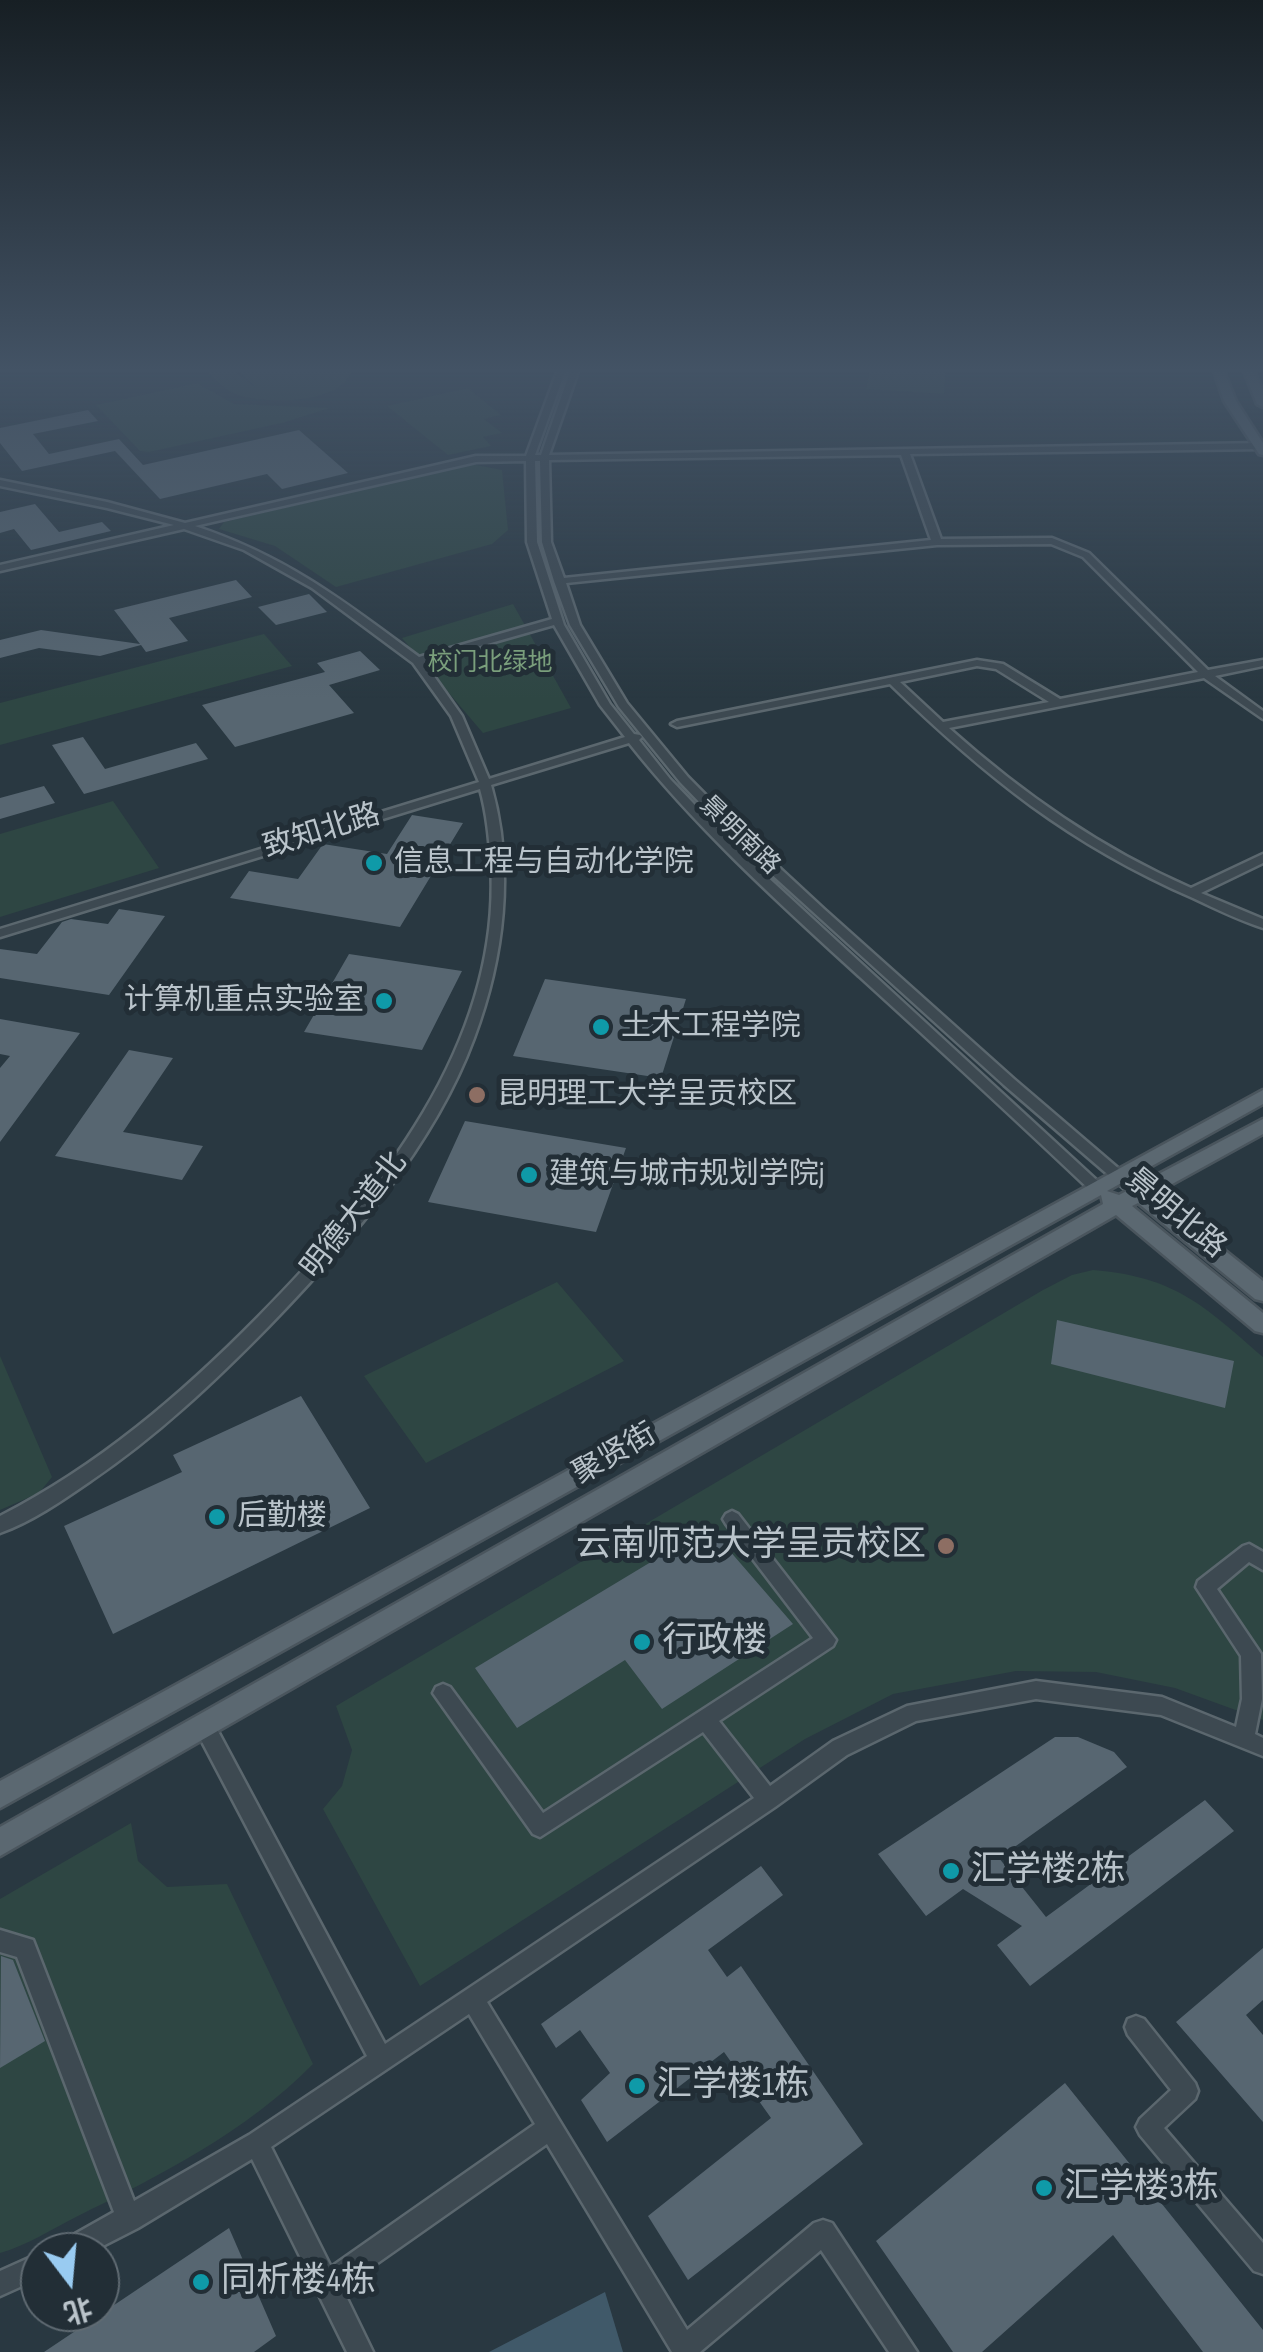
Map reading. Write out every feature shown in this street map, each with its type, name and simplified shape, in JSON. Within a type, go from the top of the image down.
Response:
[{"type":"main road","name":"聚贤街","points":[[0,1795],[1263,1096]]},
{"type":"main road","name":"聚贤街","points":[[0,1842],[1128,1199],[1263,1126]]},
{"type":"main road","name":"景明北路","points":[[1107,1181],[1263,1325]]},
{"type":"main road","name":"景明北路","points":[[1128,1199],[1263,1293]]},
{"type":"street","points":[[0,568],[385,479]]},
{"type":"street","name":"景明南路","points":[[534,479],[529,510],[533,546],[559,620],[588,680],[671,790],[769,887],[1107,1181]]},
{"type":"street","name":"景明南路","points":[[539,479],[559,582],[604,677],[644,734],[687,785],[785,881],[1107,1181]]},
{"type":"street","points":[[914,479],[937,542]]},
{"type":"street","name":"明德大道北","points":[[0,483],[182,525],[277,563],[348,606],[417,661],[462,726],[486,781],[502,870],[493,960],[465,1042],[417,1137],[304,1282],[212,1372],[128,1446],[71,1486],[0,1525]]},
{"type":"street","points":[[559,582],[937,542],[1052,541],[1086,554],[1206,674],[1263,716]]},
{"type":"street","points":[[417,661],[559,620]]},
{"type":"street","points":[[677,724],[978,662],[999,666],[1060,704]]},
{"type":"street","points":[[940,726],[1263,662]]},
{"type":"street","points":[[892,680],[1018,792],[1101,848],[1263,924]]},
{"type":"street","points":[[1244,702],[1263,698]]},
{"type":"street","name":"致知北路","points":[[0,932],[644,734]]},
{"type":"street","points":[[1190,893],[1263,858]]},
{"type":"street","points":[[443,1692],[540,1827],[826,1640],[732,1519]]},
{"type":"street","points":[[104,2232],[257,2143],[840,1748],[914,1712],[1036,1690],[1162,1706],[1254,1742],[1251,1654],[1205,1587],[1250,1552],[1263,1562]]},
{"type":"street","points":[[705,1719],[768,1800]]},
{"type":"street","points":[[205,1726],[380,2060]]},
{"type":"street","points":[[0,1942],[25,1948],[129,2218]]},
{"type":"street","points":[[472,1998],[684,2349],[823,2232],[904,2352]]},
{"type":"street","points":[[1136,2027],[1187,2091],[1148,2127],[1263,2262]]},
{"type":"street","points":[[327,2284],[550,2128]]},
{"type":"street","points":[[257,2143],[360,2352]]},
{"type":"green space","points":[[408,479],[503,479],[508,530],[492,544],[336,587],[275,546],[219,529],[224,522]]},
{"type":"green space","name":"校门北绿地","points":[[513,604],[571,708],[483,733],[402,638]]},
{"type":"green space","points":[[264,634],[292,666],[0,745],[0,703]]},
{"type":"green space","points":[[113,801],[159,868],[0,917],[0,834]]},
{"type":"green space","points":[[1093,1270],[1146,1279],[1187,1297],[1263,1357],[1263,1720],[1175,1688],[1096,1672],[1016,1671],[893,1694],[805,1739],[420,1986],[323,1809],[342,1786],[352,1750],[336,1706],[1043,1290],[1072,1275]]},
{"type":"green space","points":[[557,1282],[624,1361],[426,1463],[364,1376]]},
{"type":"green space","points":[[0,1356],[52,1477],[39,1493],[0,1510]]},
{"type":"green space","points":[[131,1823],[138,1861],[167,1887],[227,1884],[313,2064],[260,2111],[201,2150],[49,2232],[20,2232],[20,2246],[0,2253],[0,1899]]},
{"type":"water","points":[[605,2292],[623,2352],[489,2352]]},
{"type":"building","points":[[141,479],[247,479],[160,499]]},
{"type":"building","points":[[272,479],[324,479],[282,489]]},
{"type":"building","points":[[35,504],[59,532],[102,522],[111,531],[31,550],[14,529],[0,533],[0,512]]},
{"type":"building","points":[[236,580],[252,597],[169,618],[188,641],[146,652],[141,645],[100,656],[39,648],[0,658],[0,640],[41,630],[140,644],[114,610]]},
{"type":"building","points":[[309,594],[327,612],[276,625],[258,607]]},
{"type":"building","points":[[360,651],[380,670],[329,685],[354,713],[235,747],[202,705],[325,672],[317,663]]},
{"type":"building","points":[[83,737],[105,769],[196,743],[208,759],[84,794],[52,745]]},
{"type":"building","points":[[44,786],[55,803],[0,819],[0,798]]},
{"type":"building","name":"信息工程与自动化学院","points":[[412,815],[463,823],[400,927],[230,898],[249,871],[298,879],[323,844],[387,854]]},
{"type":"building","points":[[119,909],[165,916],[109,995],[0,978],[0,949],[37,954],[62,922],[71,919],[108,924]]},
{"type":"building","name":"计算机重点实验室","points":[[349,954],[462,971],[422,1050],[304,1032]]},
{"type":"building","name":"土木工程学院","points":[[545,979],[686,999],[661,1078],[513,1056]]},
{"type":"building","points":[[0,1019],[80,1033],[0,1142],[0,1068],[10,1056],[0,1054]]},
{"type":"building","points":[[129,1050],[173,1058],[123,1132],[203,1146],[182,1180],[55,1156]]},
{"type":"building","name":"建筑与城市规划学院j","points":[[465,1121],[626,1148],[596,1232],[428,1202]]},
{"type":"building","points":[[1057,1320],[1234,1361],[1225,1408],[1051,1364]]},
{"type":"building","name":"后勤楼","points":[[301,1396],[370,1508],[113,1634],[64,1526],[182,1472],[173,1455]]},
{"type":"building","name":"行政楼","points":[[709,1527],[793,1624],[662,1709],[625,1660],[517,1728],[475,1668]]},
{"type":"building","name":"汇学楼2栋","points":[[1055,1737],[1078,1737],[1114,1752],[1127,1767],[999,1858],[1046,1917],[1205,1800],[1234,1831],[1030,1986],[997,1945],[1022,1926],[963,1889],[926,1916],[878,1854]]},
{"type":"building","name":"汇学楼1栋","points":[[761,1866],[783,1895],[708,1950],[727,1977],[741,1966],[863,2144],[688,2280],[648,2216],[771,2118],[724,2052],[607,2142],[581,2100],[610,2073],[580,2030],[556,2048],[541,2024]]},
{"type":"building","points":[[1263,1948],[1263,2000],[1246,2015],[1263,2035],[1263,2122],[1176,2022]]},
{"type":"building","points":[[1,1956],[13,1960],[45,2041],[0,2068]]},
{"type":"building","name":"汇学楼3栋","points":[[1065,2083],[1263,2330],[1263,2352],[1203,2352],[1113,2235],[982,2352],[953,2352],[876,2241]]},
{"type":"building","name":"同析楼4栋","points":[[229,2228],[276,2336],[254,2352],[44,2352],[74,2332],[120,2332],[120,2301]]},
{"type":"place","name":"信息工程与自动化学院","points":[[374,863]]},
{"type":"place","name":"计算机重点实验室","points":[[384,1001]]},
{"type":"place","name":"土木工程学院","points":[[601,1027]]},
{"type":"place","name":"昆明理工大学呈贡校区","points":[[477,1095]]},
{"type":"place","name":"建筑与城市规划学院j","points":[[529,1175]]},
{"type":"place","name":"后勤楼","points":[[217,1517]]},
{"type":"place","name":"云南师范大学呈贡校区","points":[[946,1546]]},
{"type":"place","name":"行政楼","points":[[642,1642]]},
{"type":"place","name":"汇学楼2栋","points":[[951,1871]]},
{"type":"place","name":"汇学楼1栋","points":[[637,2086]]},
{"type":"place","name":"汇学楼3栋","points":[[1044,2188]]},
{"type":"place","name":"同析楼4栋","points":[[201,2282]]}]
